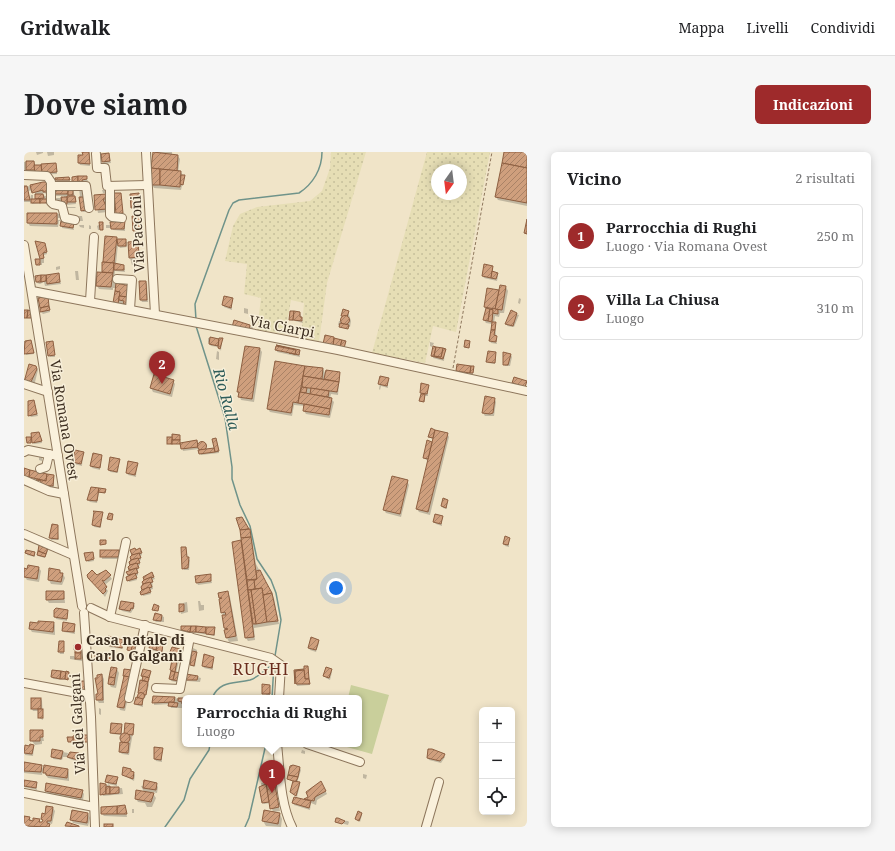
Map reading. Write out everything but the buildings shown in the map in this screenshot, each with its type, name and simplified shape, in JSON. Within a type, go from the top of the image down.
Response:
[{"type":"street","name":"Via Pacconi","points":[[146,152],[155,314]]},
{"type":"street","points":[[96,154],[97,168],[105,168],[106,185],[110,187],[148,185]]},
{"type":"street","points":[[24,175],[47,176],[51,182],[51,202],[62,206],[65,218],[75,220]]},
{"type":"street","points":[[51,186],[86,186],[89,208]]},
{"type":"street","points":[[110,187],[110,215],[112,217],[122,218]]},
{"type":"street","points":[[90,301],[94,237]]},
{"type":"street","name":"Via Romana Ovest","points":[[24,245],[73,555],[87,610]]},
{"type":"street","points":[[117,279],[132,280],[130,309]]},
{"type":"street","name":"Via Ciarpi","points":[[32,291],[204,323],[527,391]]},
{"type":"street","points":[[24,384],[48,392]]},
{"type":"street","points":[[24,452],[28,450],[58,456]]},
{"type":"street","points":[[40,469],[46,467],[49,454]]},
{"type":"street","points":[[24,480],[49,491],[64,494]]},
{"type":"street","points":[[24,534],[73,555]]},
{"type":"street","points":[[110,616],[126,542]]},
{"type":"street","points":[[87,610],[275,660],[282,665],[279,695]]},
{"type":"street","name":"Via dei Galgani","points":[[87,610],[95,827]]},
{"type":"street","points":[[129,698],[145,626]]},
{"type":"street","points":[[156,688],[180,689],[190,637]]},
{"type":"street","points":[[24,683],[89,695]]},
{"type":"street","points":[[278,747],[281,783],[290,826]]},
{"type":"street","points":[[316,747],[360,762]]},
{"type":"street","points":[[426,827],[439,782]]},
{"type":"street","points":[[24,793],[94,807]]},
{"type":"path","points":[[452,375],[492,152]]},
{"type":"shaded area","points":[[331,152],[366,152],[327,283],[319,342],[301,338],[304,303],[291,300],[285,334],[257,330],[261,298],[244,294],[247,264],[225,261],[233,226],[240,214],[257,207],[310,201],[322,191],[330,168]]},
{"type":"shaded area","points":[[427,152],[490,152],[456,332],[433,326],[425,363],[372,353]]},
{"type":"green space","points":[[351,685],[389,695],[372,754],[347,747],[362,747],[362,695],[349,695]]},
{"type":"waterway","name":"Rio Ralla","points":[[196,320],[195,304],[229,210],[233,203],[239,200],[299,193],[316,176],[322,158],[322,152]]},
{"type":"waterway","name":"Rio Ralla","points":[[196,326],[225,418],[232,467],[232,479],[240,505],[250,526],[257,559],[271,580],[276,593],[281,620],[275,656]]},
{"type":"waterway","name":"Rio Ralla","points":[[214,695],[223,685],[253,679],[273,664]]},
{"type":"waterway","points":[[272,695],[274,664]]},
{"type":"waterway","name":"Rio Ralla","points":[[165,827],[184,800],[190,779],[210,747]]},
{"type":"waterway","points":[[245,827],[249,818],[265,747]]},
{"type":"place","name":"Villa La Chiusa","points":[[162,384]]},
{"type":"place","name":"Casa natale di Carlo Galgani","points":[[78,647]]},
{"type":"place","name":"Parrocchia di Rughi","points":[[272,793]]},
{"type":"district","name":"RUGHI","points":[[261,669]]}]
